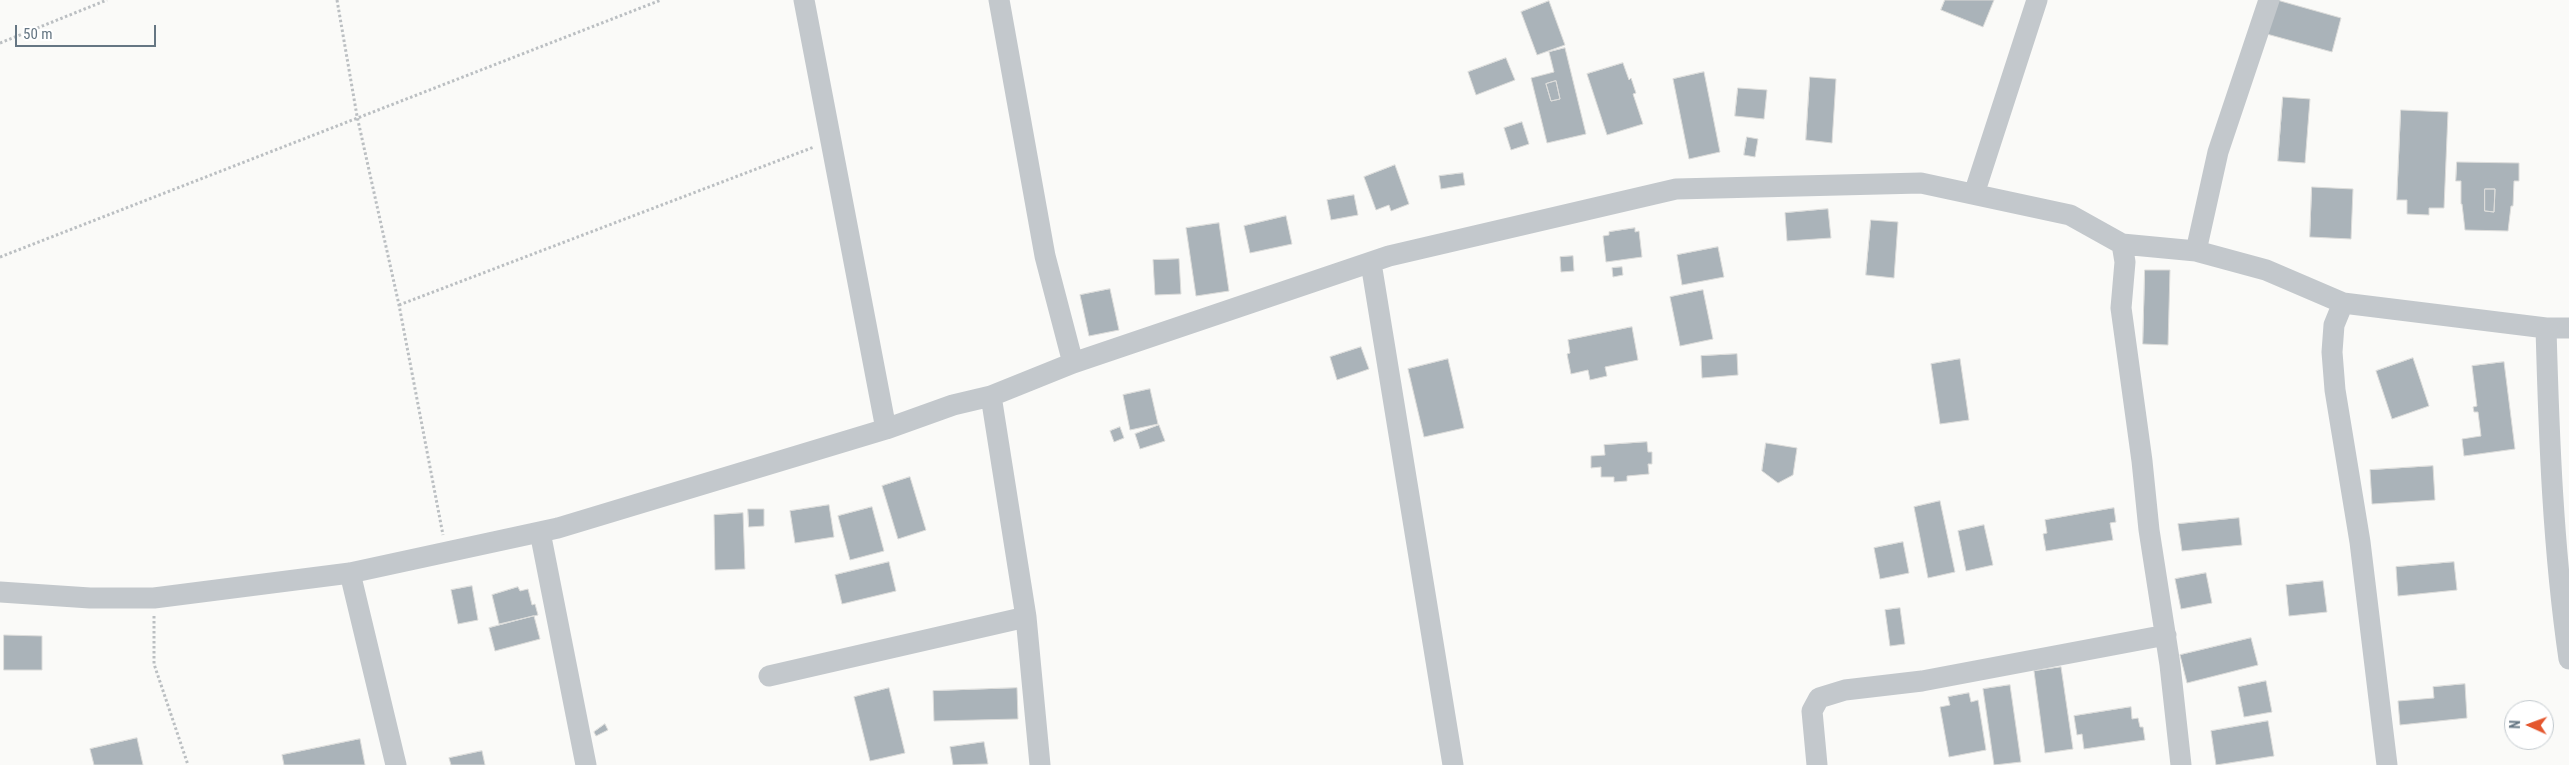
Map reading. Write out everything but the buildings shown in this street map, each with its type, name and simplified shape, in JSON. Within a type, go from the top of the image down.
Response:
[{"type":"street","points":[[804,0],[886,429]]},
{"type":"street","points":[[999,0],[1045,256],[1073,363]]},
{"type":"street","points":[[1974,194],[2037,0]]},
{"type":"street","points":[[2196,251],[2218,152],[2269,0]]},
{"type":"street","points":[[0,592],[90,598],[154,598],[350,573],[540,532],[886,429],[953,405],[991,396],[1073,363],[1389,256],[1676,189],[1921,183],[2070,214],[2122,244],[2196,251],[2266,270],[2343,303],[2546,328],[2569,328]]},
{"type":"street","points":[[2122,244],[2125,262],[2121,308],[2142,461],[2149,530],[2166,636],[2181,765]]},
{"type":"street","points":[[1371,262],[1453,765]]},
{"type":"street","points":[[2343,303],[2334,325],[2332,352],[2335,390],[2360,542],[2387,765]]},
{"type":"street","points":[[2546,328],[2550,449],[2562,607],[2569,659]]},
{"type":"street","points":[[991,396],[1026,617],[1040,765]]},
{"type":"street","points":[[540,532],[586,765]]},
{"type":"street","points":[[350,573],[396,765]]},
{"type":"street","points":[[769,676],[1026,617]]},
{"type":"street","points":[[1817,765],[1812,710],[1819,698],[1845,690],[1922,681],[2166,636]]},
{"type":"path","points":[[0,43],[108,0]]},
{"type":"path","points":[[337,0],[357,116],[399,305],[446,552]]},
{"type":"path","points":[[0,257],[357,116],[661,0]]},
{"type":"path","points":[[399,305],[814,146]]},
{"type":"path","points":[[154,598],[154,664],[188,765]]}]
